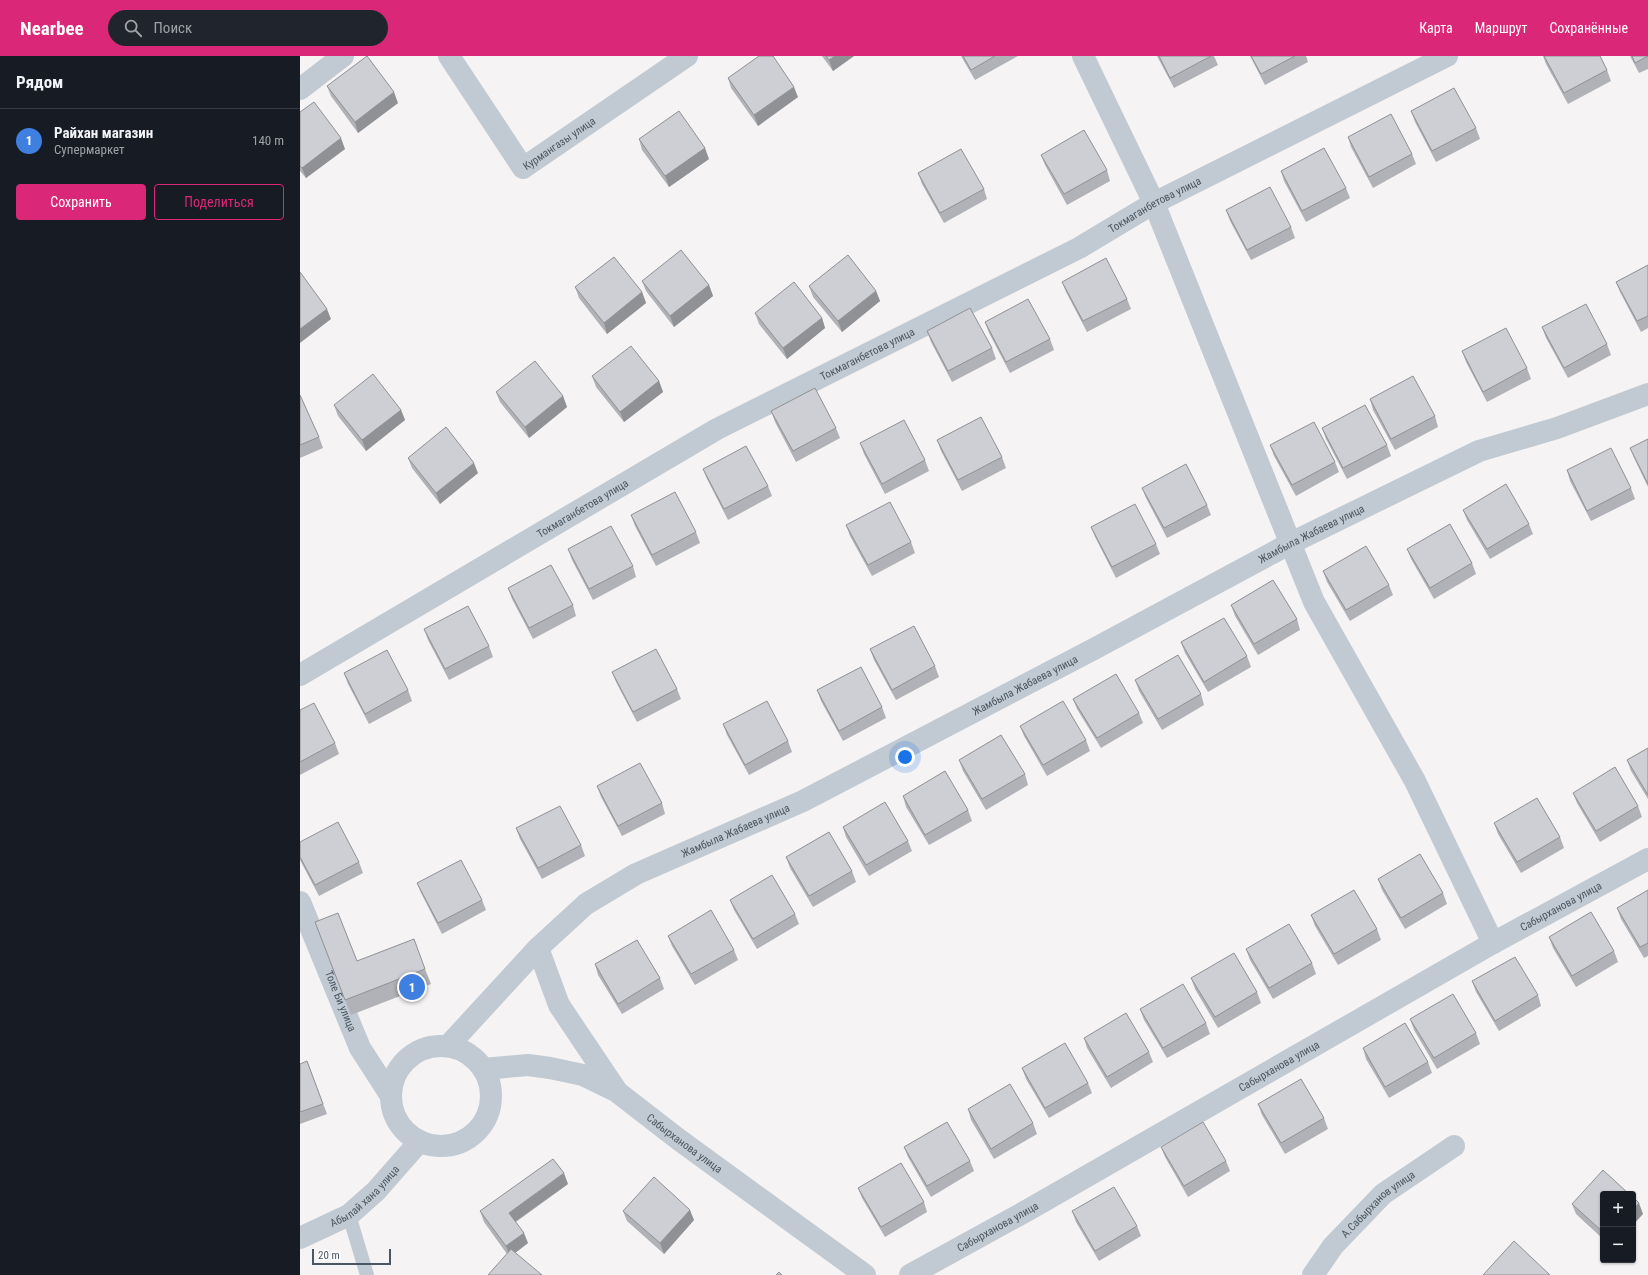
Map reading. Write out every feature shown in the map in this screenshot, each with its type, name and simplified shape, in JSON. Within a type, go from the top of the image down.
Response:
[{"type":"street","points":[[300,89],[343,56]]},
{"type":"street","name":"Курмангазы улица","points":[[448,56],[523,168],[687,56]]},
{"type":"street","points":[[1082,56],[1154,203],[1314,602],[1415,781],[1493,943]]},
{"type":"street","name":"Токмаганбетова улица","points":[[300,675],[717,429],[1079,248],[1154,203],[1447,56]]},
{"type":"street","name":"Жамбыла Жабаева улица","points":[[448,1046],[538,948],[586,904],[636,874],[803,800],[1092,650],[1290,543],[1479,451],[1557,428],[1648,394]]},
{"type":"street","name":"Сабырханова улица","points":[[910,1275],[1028,1210],[1493,943],[1648,859]]},
{"type":"street","name":"Толе Би улица","points":[[301,908],[360,1048],[391,1096]]},
{"type":"street","points":[[538,948],[559,1005],[616,1091]]},
{"type":"street","points":[[434,1046],[448,1046],[468,1054],[483,1069],[490,1082],[490,1110],[483,1123],[474,1134],[462,1142],[448,1146],[434,1146],[420,1141],[408,1134],[399,1123],[393,1110],[391,1096],[393,1082],[399,1069],[408,1058],[420,1050],[434,1046]]},
{"type":"street","name":"Сабырханова улица","points":[[483,1069],[528,1064],[584,1075],[616,1091],[678,1139],[865,1275]]},
{"type":"street","name":"Абылай хана улица","points":[[300,1238],[349,1215],[376,1192],[420,1141]]},
{"type":"street","name":"А.Сабырханов улица","points":[[1313,1275],[1333,1246],[1383,1194],[1454,1146]]},
{"type":"lane","points":[[349,1215],[367,1275]]},
{"type":"building","points":[[367,56],[394,92],[355,122],[327,86]]},
{"type":"building","points":[[759,56],[773,56],[794,87],[754,115],[728,78]]},
{"type":"building","points":[[826,56],[835,56],[829,60]]},
{"type":"building","points":[[963,56],[995,56],[971,70]]},
{"type":"building","points":[[1159,56],[1211,56],[1170,78]]},
{"type":"building","points":[[1251,56],[1295,56],[1261,74]]},
{"type":"building","points":[[1544,56],[1600,56],[1607,70],[1564,93]]},
{"type":"building","points":[[1632,56],[1648,56],[1635,63]]},
{"type":"building","points":[[1454,88],[1476,128],[1432,151],[1411,111]]},
{"type":"building","points":[[314,102],[341,138],[302,168],[300,166],[300,112]]},
{"type":"building","points":[[679,111],[705,148],[665,176],[639,139]]},
{"type":"building","points":[[1391,114],[1412,154],[1369,177],[1348,137]]},
{"type":"building","points":[[1084,130],[1107,170],[1064,194],[1041,155]]},
{"type":"building","points":[[1324,148],[1346,188],[1302,211],[1281,171]]},
{"type":"building","points":[[961,149],[984,189],[940,213],[918,173]]},
{"type":"building","points":[[1270,187],[1291,227],[1247,250],[1226,210]]},
{"type":"building","points":[[681,250],[709,285],[670,316],[642,281]]},
{"type":"building","points":[[848,255],[876,291],[838,321],[809,286]]},
{"type":"building","points":[[614,257],[642,292],[604,323],[575,287]]},
{"type":"building","points":[[1106,258],[1127,299],[1083,321],[1062,282]]},
{"type":"building","points":[[1648,265],[1648,316],[1637,321],[1616,282]]},
{"type":"building","points":[[300,272],[327,309],[300,329]]},
{"type":"building","points":[[794,282],[822,318],[783,348],[755,313]]},
{"type":"building","points":[[1028,299],[1050,339],[1006,362],[985,322]]},
{"type":"building","points":[[1586,304],[1607,344],[1564,368],[1542,327]]},
{"type":"building","points":[[970,308],[992,348],[948,371],[927,331]]},
{"type":"building","points":[[1506,328],[1527,368],[1483,392],[1462,351]]},
{"type":"building","points":[[631,346],[659,381],[620,412],[592,376]]},
{"type":"building","points":[[535,361],[563,396],[525,427],[496,392]]},
{"type":"building","points":[[373,374],[401,410],[362,440],[334,405]]},
{"type":"building","points":[[1413,376],[1435,416],[1391,439],[1370,399]]},
{"type":"building","points":[[815,388],[836,428],[793,451],[771,411]]},
{"type":"building","points":[[300,395],[319,437],[300,445]]},
{"type":"building","points":[[1365,405],[1387,445],[1343,468],[1322,428]]},
{"type":"building","points":[[981,417],[1002,457],[958,480],[937,440]]},
{"type":"building","points":[[904,420],[925,460],[882,484],[860,443]]},
{"type":"building","points":[[1314,422],[1335,462],[1292,485],[1270,445]]},
{"type":"building","points":[[446,427],[474,463],[436,493],[408,458]]},
{"type":"building","points":[[1648,439],[1648,484],[1630,448]]},
{"type":"building","points":[[746,446],[768,486],[724,509],[703,469]]},
{"type":"building","points":[[1611,448],[1631,488],[1587,511],[1567,470]]},
{"type":"building","points":[[1186,464],[1207,505],[1164,528],[1142,488]]},
{"type":"building","points":[[1506,484],[1529,524],[1487,549],[1463,510]]},
{"type":"building","points":[[675,492],[696,532],[652,555],[631,515]]},
{"type":"building","points":[[890,502],[911,542],[868,565],[846,525]]},
{"type":"building","points":[[1135,504],[1156,544],[1112,567],[1091,527]]},
{"type":"building","points":[[1450,524],[1472,563],[1430,588],[1407,549]]},
{"type":"building","points":[[611,526],[633,566],[589,589],[568,549]]},
{"type":"building","points":[[1366,546],[1389,585],[1346,610],[1323,571]]},
{"type":"building","points":[[551,565],[573,605],[529,628],[508,588]]},
{"type":"building","points":[[1273,580],[1297,619],[1254,644],[1231,605]]},
{"type":"building","points":[[468,606],[489,646],[445,669],[424,629]]},
{"type":"building","points":[[1224,618],[1247,656],[1204,682],[1181,642]]},
{"type":"building","points":[[914,626],[935,666],[892,690],[870,649]]},
{"type":"building","points":[[656,649],[677,689],[633,712],[612,672]]},
{"type":"building","points":[[387,650],[408,690],[365,714],[344,673]]},
{"type":"building","points":[[1178,655],[1201,694],[1158,719],[1135,680]]},
{"type":"building","points":[[861,667],[882,707],[839,731],[817,690]]},
{"type":"building","points":[[1116,674],[1139,713],[1097,738],[1073,699]]},
{"type":"building","points":[[767,701],[788,741],[745,765],[723,724]]},
{"type":"building","points":[[1063,701],[1086,740],[1043,765],[1020,726]]},
{"type":"building","points":[[314,703],[335,743],[300,762],[300,710]]},
{"type":"building","points":[[1001,735],[1025,774],[982,799],[959,760]]},
{"type":"building","points":[[1648,748],[1648,795],[1627,760]]},
{"type":"building","points":[[640,763],[662,803],[618,826],[597,786]]},
{"type":"building","points":[[1615,767],[1638,806],[1596,831],[1573,793]]},
{"type":"building","points":[[945,771],[968,810],[925,835],[903,796]]},
{"type":"building","points":[[1537,798],[1560,837],[1517,862],[1494,823]]},
{"type":"building","points":[[885,802],[908,841],[866,865],[843,827]]},
{"type":"building","points":[[560,806],[581,845],[538,868],[516,828]]},
{"type":"building","points":[[338,822],[359,862],[315,885],[300,857],[300,842]]},
{"type":"building","points":[[829,832],[852,871],[809,896],[786,857]]},
{"type":"building","points":[[1420,854],[1443,893],[1401,918],[1378,879]]},
{"type":"building","points":[[461,860],[482,900],[438,923],[417,883]]},
{"type":"building","points":[[772,875],[795,914],[753,939],[730,900]]},
{"type":"building","points":[[1354,890],[1377,929],[1334,954],[1311,915]]},
{"type":"building","points":[[1648,890],[1648,943],[1640,947],[1617,908]]},
{"type":"building","points":[[711,910],[734,950],[691,974],[668,936]]},
{"type":"building","points":[[1591,912],[1614,951],[1572,976],[1549,937]]},
{"type":"building","points":[[338,913],[357,961],[414,939],[425,969],[345,1000],[315,922]]},
{"type":"building","points":[[1289,924],[1312,963],[1269,988],[1246,949]]},
{"type":"building","points":[[637,940],[660,978],[618,1004],[595,964]]},
{"type":"building","points":[[1234,953],[1257,992],[1215,1017],[1191,978]]},
{"type":"building","points":[[1515,957],[1538,995],[1495,1021],[1472,981]]},
{"type":"building","points":[[1183,984],[1206,1023],[1163,1048],[1140,1009]]},
{"type":"building","points":[[1453,994],[1476,1033],[1434,1058],[1410,1019]]},
{"type":"building","points":[[1126,1013],[1149,1052],[1107,1077],[1084,1038]]},
{"type":"building","points":[[1405,1023],[1428,1062],[1385,1087],[1363,1048]]},
{"type":"building","points":[[1065,1043],[1088,1083],[1045,1108],[1022,1068]]},
{"type":"building","points":[[307,1061],[323,1104],[300,1112],[300,1064]]},
{"type":"building","points":[[1301,1079],[1324,1118],[1281,1143],[1258,1104]]},
{"type":"building","points":[[1010,1084],[1033,1123],[991,1149],[968,1109]]},
{"type":"building","points":[[947,1122],[970,1161],[927,1186],[904,1147]]},
{"type":"building","points":[[1203,1122],[1226,1161],[1184,1186],[1161,1147]]},
{"type":"building","points":[[553,1159],[564,1173],[509,1213],[524,1233],[506,1246],[480,1211]]},
{"type":"building","points":[[901,1163],[924,1202],[881,1227],[858,1188]]},
{"type":"building","points":[[1603,1170],[1626,1191],[1600,1191],[1600,1229],[1572,1204]]},
{"type":"building","points":[[654,1177],[690,1210],[660,1243],[623,1211]]},
{"type":"building","points":[[1114,1187],[1137,1226],[1095,1251],[1072,1211]]},
{"type":"building","points":[[1514,1241],[1550,1275],[1483,1275]]},
{"type":"building","points":[[511,1249],[542,1275],[488,1275]]},
{"type":"place","name":"Райхан магазин","points":[[412,987]]}]
